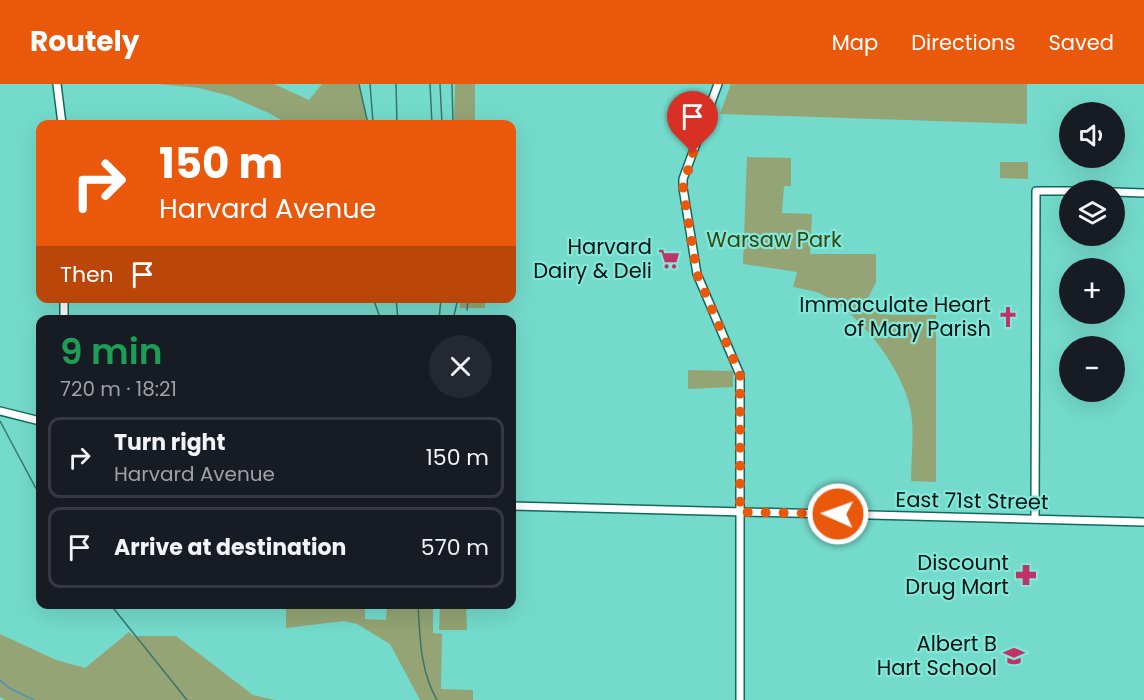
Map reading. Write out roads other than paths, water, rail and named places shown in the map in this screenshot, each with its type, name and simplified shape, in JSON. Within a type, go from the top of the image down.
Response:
[{"type":"main road","points":[[57,84],[62,120]]},
{"type":"main road","points":[[718,84],[684,179],[683,188],[697,274],[740,375],[740,700]]},
{"type":"main road","points":[[1035,519],[1036,190],[1059,191]]},
{"type":"main road","points":[[1125,192],[1144,193]]},
{"type":"main road","points":[[2,411],[36,420]]},
{"type":"main road","name":"East 71st Street","points":[[516,506],[1144,522]]},
{"type":"waterway","points":[[0,680],[9,688],[34,700]]},
{"type":"railway","points":[[359,84],[367,120]]},
{"type":"railway","points":[[370,84],[373,120]]},
{"type":"railway","points":[[396,84],[397,120]]},
{"type":"railway","points":[[430,84],[432,120]]},
{"type":"railway","points":[[440,84],[442,120]]},
{"type":"railway","points":[[452,84],[453,120]]},
{"type":"railway","points":[[375,303],[379,315]]},
{"type":"railway","points":[[396,303],[398,315]]},
{"type":"railway","points":[[439,315],[441,303]]},
{"type":"railway","points":[[454,315],[457,303]]},
{"type":"railway","points":[[467,310],[468,303]]},
{"type":"railway","points":[[0,421],[36,488]]},
{"type":"railway","points":[[114,609],[187,700]]},
{"type":"railway","points":[[418,609],[424,665],[437,700]]},
{"type":"place","name":"Harvard Dairy & Deli","points":[[669,259]]},
{"type":"place","name":"Immaculate Heart of Mary Parish","points":[[1008,317]]},
{"type":"place","name":"Discount Drug Mart","points":[[1026,575]]},
{"type":"place","name":"Albert B Hart School","points":[[1014,656]]},
{"type":"park label","name":"Warsaw Park","points":[[774,240]]}]
